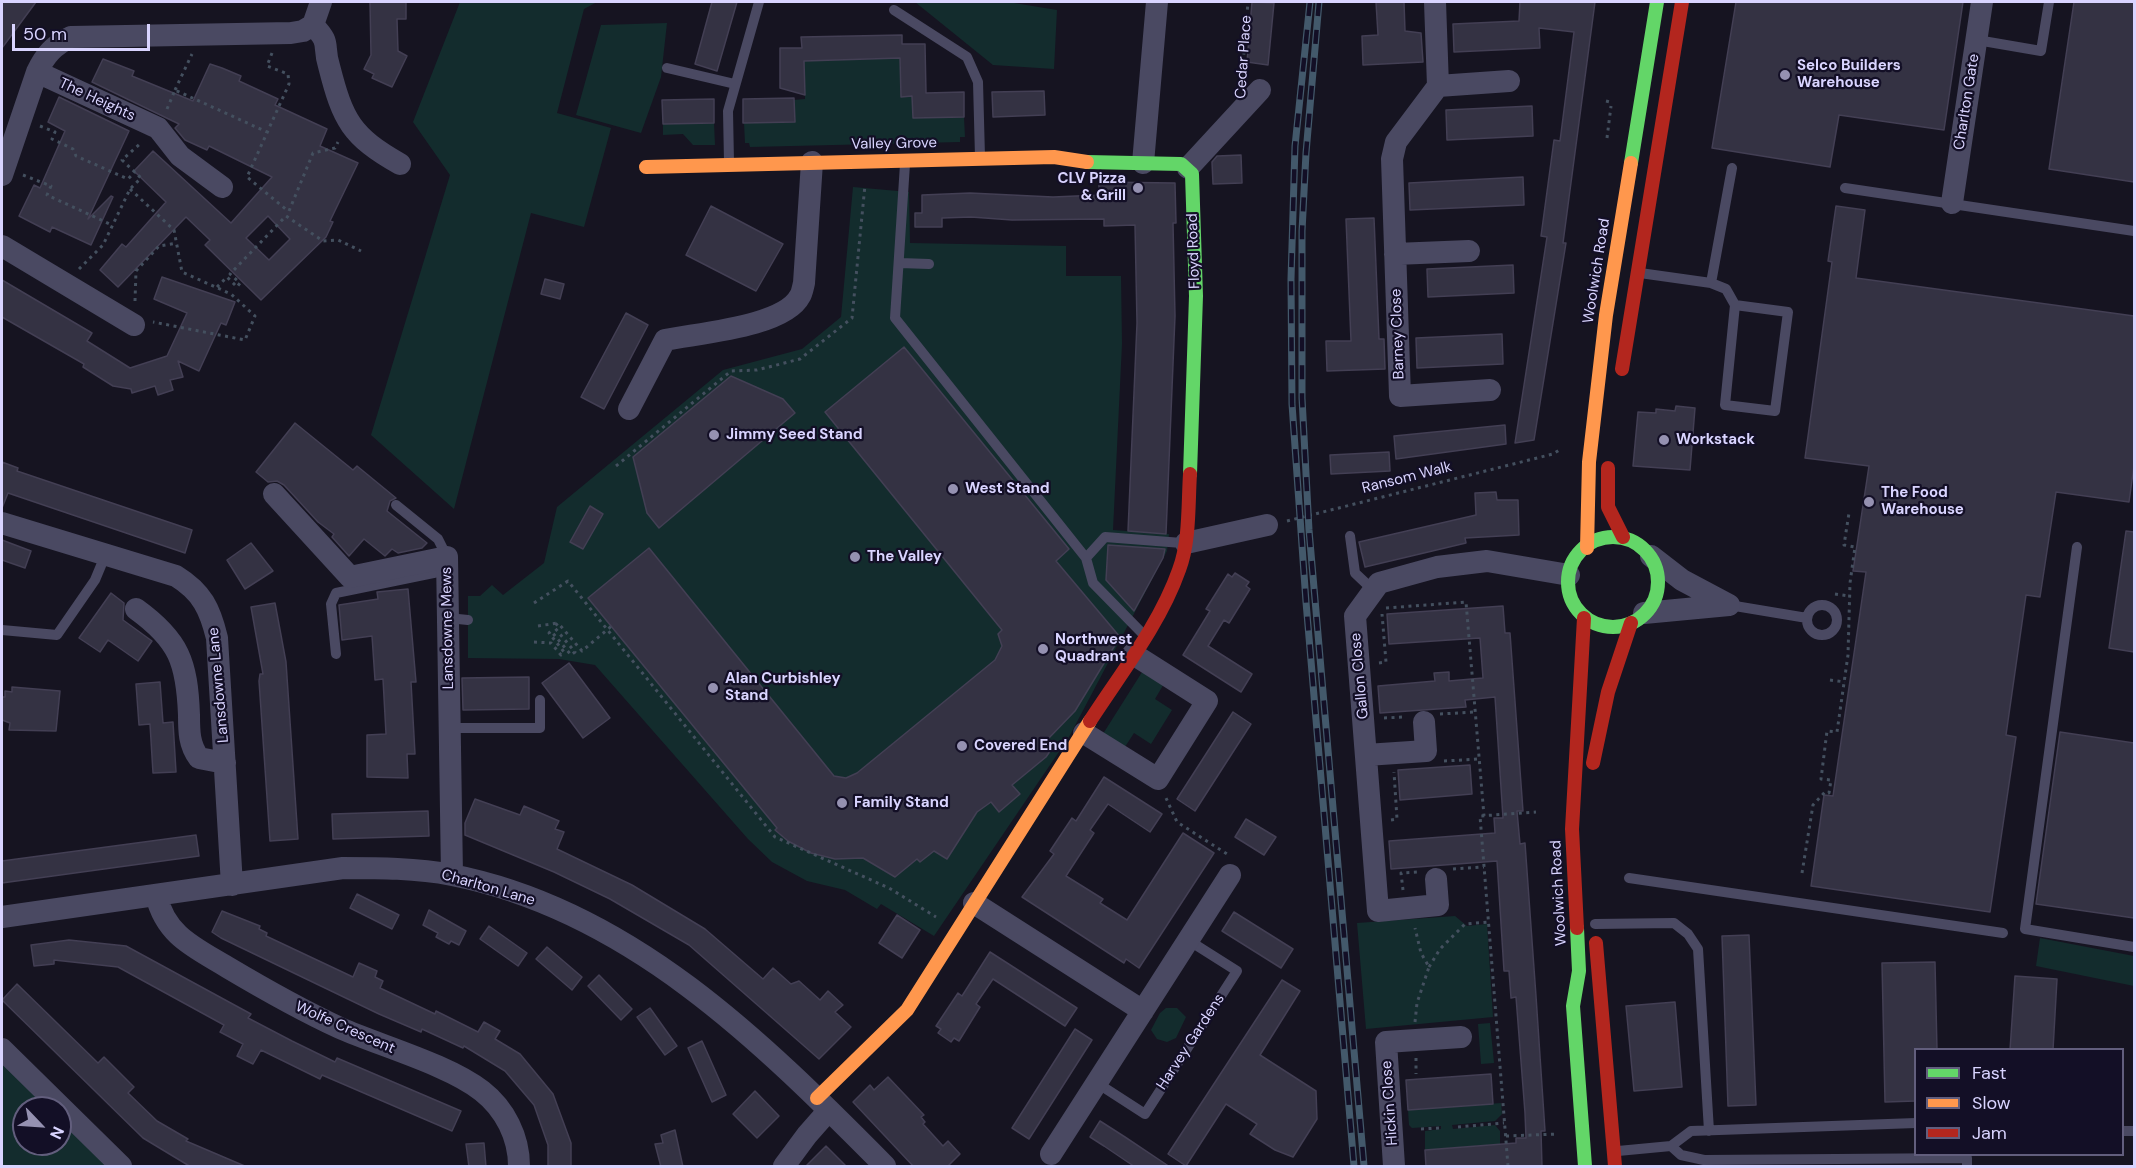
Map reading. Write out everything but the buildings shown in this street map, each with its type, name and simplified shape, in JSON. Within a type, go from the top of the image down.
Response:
[{"type":"main road","name":"Woolwich Road","points":[[1587,548],[1589,462],[1606,315],[1657,2]]},
{"type":"main road","points":[[1620,388],[1636,273],[1682,2]]},
{"type":"main road","name":"Valley Grove","points":[[646,167],[1054,157],[1091,163],[1143,163]]},
{"type":"main road","points":[[1143,163],[1173,162],[1188,168]]},
{"type":"main road","name":"Floyd Road","points":[[1186,543],[1196,296],[1193,182],[1188,168]]},
{"type":"main road","points":[[1610,455],[1607,477],[1608,507],[1623,537]]},
{"type":"main road","points":[[1591,772],[1598,730],[1618,657],[1637,618],[1653,602],[1658,587],[1657,571],[1650,556],[1638,544],[1623,537],[1610,537],[1587,548],[1574,561],[1569,575],[1569,591],[1573,604],[1584,618],[1604,627],[1618,627],[1637,618]]},
{"type":"main road","points":[[824,1104],[907,1010],[1139,645],[1170,592],[1186,543]]},
{"type":"main road","name":"Woolwich Road","points":[[1584,618],[1572,829],[1580,971],[1573,1006],[1585,1167]]},
{"type":"main road","points":[[1594,918],[1615,1167]]},
{"type":"street","points":[[11,174],[21,118],[44,57],[56,44],[71,36],[291,33],[303,31],[313,25],[321,2]]},
{"type":"street","points":[[1143,163],[1156,2]]},
{"type":"street","points":[[1435,2],[1438,86],[1509,81]]},
{"type":"street","name":"Charlton Gate","points":[[1952,203],[1982,2]]},
{"type":"street","points":[[313,25],[326,39],[328,64],[347,120],[356,134],[370,147],[400,164]]},
{"type":"street","name":"The Heights","points":[[37,72],[158,128],[180,156],[222,187]]},
{"type":"street","name":"Cedar Place","points":[[1188,168],[1251,84]]},
{"type":"street","name":"Barney Close","points":[[1438,86],[1396,142],[1392,159],[1400,396],[1490,390]]},
{"type":"street","points":[[629,408],[665,340],[770,319],[788,309],[800,297],[804,283],[812,162]]},
{"type":"street","points":[[2,246],[134,325]]},
{"type":"street","points":[[1395,254],[1469,251]]},
{"type":"street","name":"Lansdowne Mews","points":[[274,494],[350,577],[447,564],[458,619],[449,728],[452,875]]},
{"type":"street","name":"Lansdowne Lane","points":[[2,523],[176,576],[192,586],[204,598],[217,638],[232,885]]},
{"type":"street","points":[[1186,543],[1268,525]]},
{"type":"street","points":[[1650,556],[1682,580],[1729,605]]},
{"type":"street","name":"Gallon Close","points":[[1436,879],[1438,905],[1378,911],[1355,616],[1379,583],[1437,567],[1487,561],[1569,575]]},
{"type":"street","points":[[1637,618],[1729,605]]},
{"type":"street","points":[[136,609],[168,636],[180,654],[186,671],[191,747],[200,758],[225,763]]},
{"type":"street","points":[[1084,733],[1158,779],[1207,702],[1139,645]]},
{"type":"street","points":[[1366,755],[1426,751],[1423,718]]},
{"type":"street","name":"Charlton Lane","points":[[2,917],[344,868],[390,868],[452,875],[507,890],[568,913],[632,948],[708,999],[765,1047],[885,1167]]},
{"type":"street","points":[[1051,1154],[1230,875]]},
{"type":"street","name":"Wolfe Crescent","points":[[156,895],[164,921],[179,937],[209,956],[303,1010],[448,1072],[482,1091],[506,1118],[514,1134],[519,1167]]},
{"type":"street","points":[[974,903],[1143,1011]]},
{"type":"street","name":"Hickin Close","points":[[1394,1167],[1386,1042],[1461,1037]]},
{"type":"street","points":[[2,1049],[121,1167]]},
{"type":"street","points":[[784,1167],[807,1135],[824,1104]]},
{"type":"lane","points":[[729,164],[728,111],[759,2]]},
{"type":"lane","points":[[1977,40],[2041,51],[2049,2]]},
{"type":"lane","points":[[894,10],[967,57],[978,82],[980,159]]},
{"type":"lane","points":[[667,68],[735,84]]},
{"type":"lane","points":[[905,160],[895,318],[1086,558],[1093,583],[1139,645]]},
{"type":"lane","points":[[1711,283],[1732,168]]},
{"type":"lane","points":[[1845,188],[2134,231]]},
{"type":"lane","points":[[900,263],[928,264]]},
{"type":"lane","points":[[1636,273],[1711,283],[1726,288],[1735,305],[1725,405],[1775,411],[1788,312],[1735,305]]},
{"type":"lane","points":[[336,654],[331,604],[336,593],[447,564],[438,538],[396,505]]},
{"type":"lane","points":[[1350,536],[1355,573],[1373,590]]},
{"type":"lane","points":[[1086,558],[1105,537],[1186,543]]},
{"type":"lane","points":[[2077,547],[2025,929],[2134,947]]},
{"type":"lane","points":[[2,630],[57,635],[95,580],[105,556]]},
{"type":"lane","points":[[1729,605],[1807,618]]},
{"type":"lane","points":[[449,728],[540,728],[540,700]]},
{"type":"lane","points":[[1629,878],[2003,933]]},
{"type":"lane","points":[[1594,918],[1674,923],[1688,934],[1698,949],[1708,1131]]},
{"type":"lane","name":"Harvey Gardens","points":[[1097,1083],[1145,1114],[1237,971],[1188,940]]},
{"type":"lane","points":[[1614,1151],[1671,1146],[1691,1131],[1914,1123]]},
{"type":"lane","points":[[1671,1146],[1682,1155],[1704,1160],[1967,1158],[1967,1167]]},
{"type":"path","name":"Cedar Place","points":[[1248,2],[1251,84]]},
{"type":"path","points":[[158,128],[192,54],[202,54]]},
{"type":"path","points":[[270,58],[267,66],[288,74],[289,84],[246,177],[287,214],[323,241],[339,240],[361,251]]},
{"type":"path","points":[[175,90],[267,132]]},
{"type":"path","points":[[21,118],[55,132],[52,139],[73,149],[76,156],[128,179],[135,172]]},
{"type":"path","points":[[217,287],[226,277],[237,287],[240,283],[230,274],[287,214],[313,153],[335,148],[337,143]]},
{"type":"path","points":[[64,284],[103,244],[130,189],[141,178],[122,160]]},
{"type":"path","points":[[11,174],[51,186],[47,195],[112,225]]},
{"type":"path","points":[[616,465],[731,371],[757,370],[800,359],[852,318],[866,181]]},
{"type":"path","points":[[130,189],[174,230],[177,243],[182,272],[231,294],[255,316],[245,340],[152,322],[134,325],[136,271],[159,246],[177,243]]},
{"type":"path","name":"Ransom Walk","points":[[1268,525],[1553,454],[1561,449]]},
{"type":"path","points":[[1802,873],[1812,805],[1826,792],[1829,793],[1831,780],[1821,779],[1827,731],[1838,732],[1845,682],[1849,596],[1855,547],[1844,545],[1849,513]]},
{"type":"path","points":[[534,603],[568,581],[775,837],[889,888],[931,914]]},
{"type":"path","points":[[1835,594],[1849,596]]},
{"type":"path","points":[[1374,663],[1386,662],[1382,608],[1466,602],[1484,816]]},
{"type":"path","points":[[558,623],[582,651],[614,624]]},
{"type":"path","points":[[538,626],[558,623]]},
{"type":"path","points":[[534,642],[551,643],[561,655],[564,652],[549,633],[551,631],[571,655],[575,652],[554,627],[558,623]]},
{"type":"path","points":[[1830,680],[1845,682]]},
{"type":"path","points":[[1377,718],[1423,718],[1474,712]]},
{"type":"path","points":[[1163,791],[1177,822],[1238,862],[1230,875]]},
{"type":"path","points":[[1508,1167],[1480,816],[1536,813]]},
{"type":"path","points":[[1414,908],[1416,935],[1421,953],[1429,967]]},
{"type":"path","points":[[1414,1028],[1417,1003],[1429,967],[1440,949],[1465,924],[1488,922]]},
{"type":"path","points":[[1458,1127],[1505,1123]]},
{"type":"path","points":[[1421,1129],[1440,1128]]},
{"type":"path","points":[[1506,1136],[1564,1134]]},
{"type":"green space","points":[[460,2],[597,2],[584,9],[557,113],[611,128],[584,227],[531,213],[454,509],[371,435],[450,175],[413,122]]},
{"type":"green space","points":[[915,2],[1008,2],[1057,10],[1054,69],[993,65]]},
{"type":"green space","points":[[667,23],[661,77],[641,133],[576,115],[601,25]]},
{"type":"green space","points":[[900,58],[901,96],[912,96],[913,118],[964,117],[965,137],[960,137],[960,142],[750,147],[749,143],[745,143],[744,123],[795,122],[794,100],[805,99],[804,61]]},
{"type":"green space","points":[[714,123],[715,145],[693,145],[683,134],[663,135],[663,124]]},
{"type":"green space","name":"The Valley","points":[[853,187],[909,192],[910,243],[1066,246],[1066,276],[1121,276],[1122,344],[1113,530],[1169,534],[1167,551],[1069,737],[934,936],[881,904],[877,909],[845,890],[807,881],[772,862],[748,839],[595,665],[559,659],[468,658],[468,596],[480,596],[492,585],[503,595],[544,563],[557,507],[723,370],[802,349],[841,317]]},
{"type":"green space","points":[[1144,669],[1165,682],[1155,699],[1172,710],[1151,744],[1134,733],[1123,750],[1101,737]]},
{"type":"green space","points":[[1455,916],[1467,926],[1487,924],[1493,1017],[1366,1029],[1357,923]]},
{"type":"green space","points":[[2040,938],[2134,956],[2134,986],[2036,966]]},
{"type":"green space","points":[[1166,1008],[1177,1008],[1186,1017],[1176,1038],[1167,1042],[1157,1039],[1151,1030],[1160,1013]]},
{"type":"green space","points":[[1490,1023],[1494,1063],[1481,1064],[1478,1024]]},
{"type":"green space","points":[[2,1063],[36,1096],[12,1096],[12,1156],[72,1156],[72,1132],[108,1166],[2,1166]]},
{"type":"green space","points":[[1501,1103],[1502,1114],[1495,1121],[1452,1125],[1453,1129],[1495,1125],[1500,1131],[1500,1144],[1425,1150],[1425,1131],[1441,1129],[1441,1126],[1412,1128],[1409,1125],[1408,1110]]},
{"type":"railway","points":[[1310,2],[1295,146],[1291,279],[1292,404],[1306,602],[1354,1166]]},
{"type":"railway","points":[[1319,2],[1302,231],[1302,398],[1309,530],[1364,1166]]},
{"type":"traffic: fast","points":[[1631,163],[1657,2]]},
{"type":"traffic: fast","points":[[1087,162],[1181,164],[1192,174],[1196,296],[1190,474]]},
{"type":"traffic: fast","points":[[1613,537],[1630,541],[1645,550],[1654,565],[1658,582],[1654,599],[1645,614],[1630,623],[1613,627],[1596,623],[1581,614],[1572,599],[1568,582],[1572,565],[1581,550],[1596,541],[1613,537]]},
{"type":"traffic: fast","points":[[1577,928],[1579,971],[1573,1006],[1585,1166]]},
{"type":"traffic: slow","points":[[646,167],[1054,157],[1087,162]]},
{"type":"traffic: slow","points":[[1587,548],[1589,462],[1606,315],[1631,163]]},
{"type":"traffic: slow","points":[[817,1098],[907,1010],[1090,721]]},
{"type":"traffic: jam","points":[[1622,369],[1682,2]]},
{"type":"traffic: jam","points":[[1608,468],[1608,507],[1623,537]]},
{"type":"traffic: jam","points":[[1090,721],[1151,629],[1171,590],[1183,559],[1185,547],[1190,474]]},
{"type":"traffic: jam","points":[[1577,928],[1572,829],[1584,618]]},
{"type":"traffic: jam","points":[[1593,763],[1608,692],[1631,623]]},
{"type":"traffic: jam","points":[[1596,943],[1615,1166]]},
{"type":"place","name":"Selco Builders Warehouse","points":[[1785,75]]},
{"type":"place","name":"CLV Pizza & Grill","points":[[1138,188]]},
{"type":"place","name":"Jimmy Seed Stand","points":[[714,435]]},
{"type":"place","name":"Workstack","points":[[1664,440]]},
{"type":"place","name":"West Stand","points":[[953,489]]},
{"type":"place","name":"The Food Warehouse","points":[[1869,502]]},
{"type":"place","name":"The Valley","points":[[855,557]]},
{"type":"place","name":"Northwest Quadrant","points":[[1043,649]]},
{"type":"place","name":"Alan Curbishley Stand","points":[[713,688]]},
{"type":"place","name":"Covered End","points":[[962,746]]},
{"type":"place","name":"Family Stand","points":[[842,803]]}]
